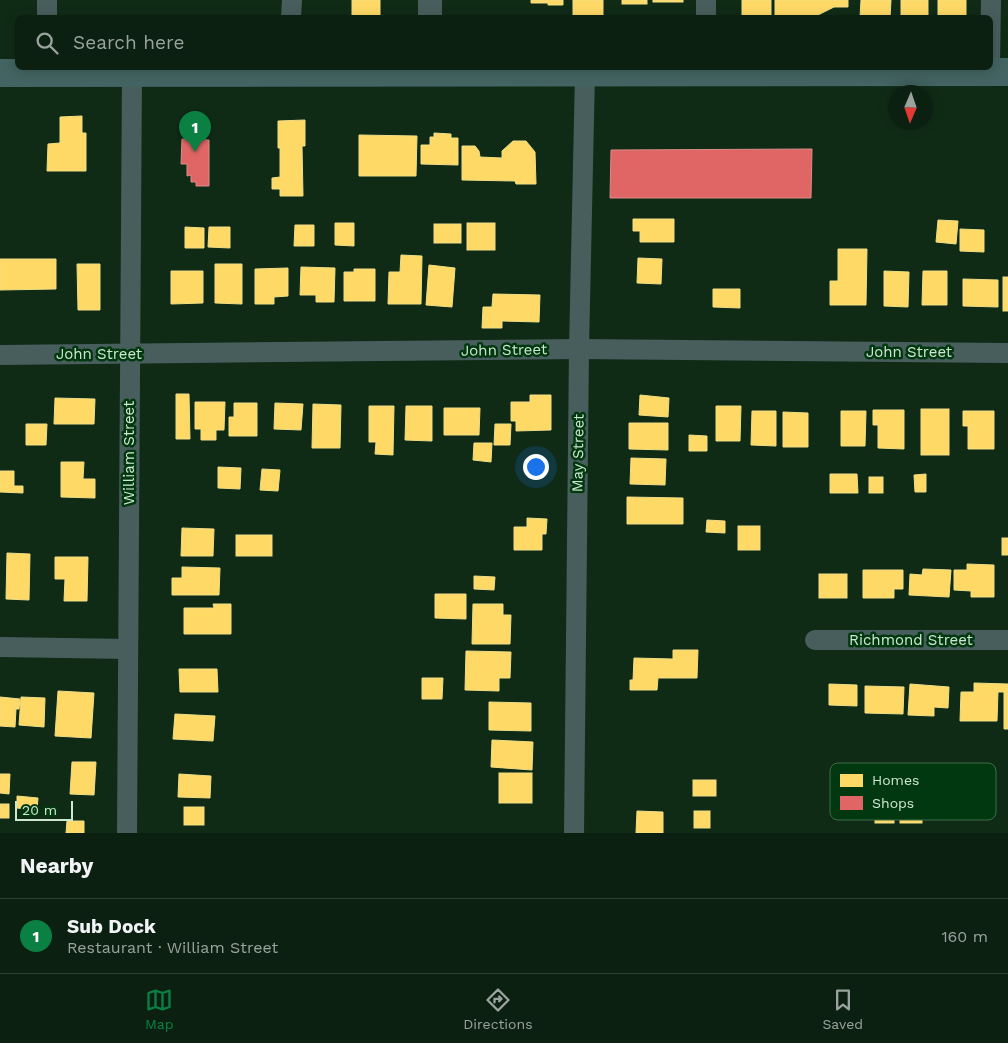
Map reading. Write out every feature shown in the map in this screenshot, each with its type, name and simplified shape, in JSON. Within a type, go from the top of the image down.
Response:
[{"type":"main road","points":[[0,74],[46,70],[132,73],[429,70],[585,73],[705,70]]},
{"type":"street","points":[[47,0],[47,15]]},
{"type":"street","points":[[291,15],[292,0]]},
{"type":"street","points":[[430,0],[430,15]]},
{"type":"street","points":[[706,0],[706,15]]},
{"type":"street","points":[[991,0],[992,15]]},
{"type":"street","points":[[993,34],[995,69]]},
{"type":"street","name":"William Street","points":[[126,833],[132,73]]},
{"type":"street","name":"May Street","points":[[574,833],[579,350],[585,73]]},
{"type":"street","name":"John Street","points":[[0,355],[579,350],[1008,353]]},
{"type":"street","name":"Richmond Street","points":[[815,640],[1008,640]]},
{"type":"street","points":[[0,647],[128,648]]},
{"type":"building: Homes","points":[[352,0],[380,0],[380,15],[352,15]]},
{"type":"building: Homes","points":[[531,0],[563,0],[563,5],[531,3]]},
{"type":"building: Homes","points":[[573,0],[603,0],[603,15],[573,15]]},
{"type":"building: Homes","points":[[622,0],[647,0],[647,4],[622,4]]},
{"type":"building: Homes","points":[[653,0],[683,0],[683,2],[653,2]]},
{"type":"building: Homes","points":[[742,0],[771,0],[771,15],[742,15]]},
{"type":"building: Homes","points":[[775,0],[848,0],[848,7],[834,7],[818,15],[775,15]]},
{"type":"building: Homes","points":[[861,0],[891,0],[890,15],[860,15]]},
{"type":"building: Homes","points":[[901,0],[928,0],[928,15],[901,15]]},
{"type":"building: Homes","points":[[938,0],[966,0],[966,15],[938,15]]},
{"type":"building: Homes","points":[[82,116],[82,133],[86,133],[86,171],[47,171],[48,144],[60,143],[60,117]]},
{"type":"building: Homes","points":[[305,120],[305,146],[302,146],[303,196],[280,196],[280,189],[272,189],[272,178],[280,177],[278,121]]},
{"type":"building: Homes","points":[[434,133],[451,134],[451,138],[458,138],[458,165],[421,164],[421,145],[430,145],[430,137],[434,137]]},
{"type":"building: Homes","points":[[359,135],[417,136],[416,176],[359,176]]},
{"type":"building: Homes","points":[[513,141],[526,141],[535,152],[536,184],[516,184],[515,181],[462,180],[462,146],[475,146],[479,151],[480,157],[502,158],[502,151]]},
{"type":"building: Homes","points":[[633,219],[674,219],[674,242],[640,242],[640,231],[633,231]]},
{"type":"building: Homes","points":[[938,220],[958,221],[956,244],[936,242]]},
{"type":"building: Homes","points":[[335,223],[354,223],[354,246],[335,245]]},
{"type":"building: Homes","points":[[467,223],[495,223],[495,250],[467,250]]},
{"type":"building: Homes","points":[[434,224],[461,224],[461,243],[434,243]]},
{"type":"building: Homes","points":[[295,225],[314,225],[314,246],[294,246]]},
{"type":"building: Homes","points":[[185,227],[204,228],[204,248],[185,248]]},
{"type":"building: Homes","points":[[209,227],[230,227],[230,248],[208,247]]},
{"type":"building: Homes","points":[[960,229],[984,230],[984,252],[960,251]]},
{"type":"building: Homes","points":[[838,249],[867,249],[866,305],[830,305],[830,281],[838,281]]},
{"type":"building: Homes","points":[[401,255],[422,256],[421,304],[388,304],[389,272],[400,272]]},
{"type":"building: Homes","points":[[638,258],[662,259],[661,284],[637,283]]},
{"type":"building: Homes","points":[[0,259],[56,259],[56,289],[0,290]]},
{"type":"building: Homes","points":[[77,264],[100,264],[100,310],[78,310]]},
{"type":"building: Homes","points":[[215,264],[242,264],[242,304],[215,303]]},
{"type":"building: Homes","points":[[429,265],[455,268],[452,307],[426,305]]},
{"type":"building: Homes","points":[[301,267],[335,268],[334,302],[316,302],[316,295],[300,295]]},
{"type":"building: Homes","points":[[288,268],[288,296],[274,297],[274,304],[255,304],[255,269]]},
{"type":"building: Homes","points":[[354,269],[375,269],[375,301],[344,301],[344,272],[354,272]]},
{"type":"building: Homes","points":[[171,271],[203,271],[203,303],[171,304]]},
{"type":"building: Homes","points":[[884,271],[909,272],[908,307],[884,306]]},
{"type":"building: Homes","points":[[923,271],[947,271],[947,305],[922,305]]},
{"type":"building: Homes","points":[[1003,277],[1008,277],[1008,311],[1003,311]]},
{"type":"building: Homes","points":[[963,279],[998,280],[998,307],[963,306]]},
{"type":"building: Homes","points":[[713,289],[740,289],[740,308],[713,307]]},
{"type":"building: Homes","points":[[493,294],[540,295],[539,322],[502,321],[502,328],[482,328],[483,307],[492,307]]},
{"type":"building: Homes","points":[[176,394],[189,394],[190,439],[176,439]]},
{"type":"building: Homes","points":[[530,395],[551,395],[551,430],[516,431],[516,421],[511,421],[511,402],[530,402]]},
{"type":"building: Homes","points":[[640,395],[669,398],[668,417],[639,415]]},
{"type":"building: Homes","points":[[55,398],[95,399],[94,424],[54,424]]},
{"type":"building: Homes","points":[[195,402],[225,402],[224,430],[216,430],[216,440],[201,440],[201,429],[195,429]]},
{"type":"building: Homes","points":[[234,403],[257,403],[257,436],[229,436],[229,417],[234,417]]},
{"type":"building: Homes","points":[[275,403],[303,404],[301,430],[274,429]]},
{"type":"building: Homes","points":[[313,404],[341,405],[340,448],[312,448]]},
{"type":"building: Homes","points":[[369,406],[394,406],[393,455],[375,454],[376,442],[369,442]]},
{"type":"building: Homes","points":[[406,406],[432,406],[432,441],[405,440]]},
{"type":"building: Homes","points":[[716,406],[741,406],[740,441],[716,441]]},
{"type":"building: Homes","points":[[444,408],[480,408],[479,435],[444,435]]},
{"type":"building: Homes","points":[[921,409],[949,409],[949,455],[921,455]]},
{"type":"building: Homes","points":[[873,410],[904,410],[904,449],[878,448],[878,425],[873,425]]},
{"type":"building: Homes","points":[[752,411],[776,411],[776,446],[751,445]]},
{"type":"building: Homes","points":[[841,411],[866,411],[865,446],[841,446]]},
{"type":"building: Homes","points":[[963,411],[994,411],[994,449],[968,449],[968,426],[963,426]]},
{"type":"building: Homes","points":[[783,412],[808,413],[808,447],[783,447]]},
{"type":"building: Homes","points":[[629,423],[668,423],[668,450],[629,449]]},
{"type":"building: Homes","points":[[26,424],[47,424],[46,445],[26,445]]},
{"type":"building: Homes","points":[[495,424],[511,424],[510,445],[494,445]]},
{"type":"building: Homes","points":[[689,435],[707,436],[707,451],[689,451]]},
{"type":"building: Homes","points":[[474,443],[492,443],[491,462],[473,460]]},
{"type":"building: Homes","points":[[631,458],[666,459],[665,485],[630,484]]},
{"type":"building: Homes","points":[[61,462],[84,462],[83,479],[95,479],[95,498],[61,497]]},
{"type":"building: Homes","points":[[218,467],[241,468],[240,489],[218,488]]},
{"type":"building: Homes","points":[[262,469],[280,470],[278,491],[260,490]]},
{"type":"building: Homes","points":[[0,471],[14,471],[14,486],[23,486],[23,493],[0,492]]},
{"type":"building: Homes","points":[[830,474],[857,474],[858,493],[830,493]]},
{"type":"building: Homes","points":[[926,474],[926,492],[915,492],[914,475]]},
{"type":"building: Homes","points":[[869,477],[883,477],[883,493],[869,493]]},
{"type":"building: Homes","points":[[627,497],[683,498],[683,524],[627,524]]},
{"type":"building: Homes","points":[[527,518],[547,519],[546,534],[542,534],[542,550],[514,550],[514,527],[527,527]]},
{"type":"building: Homes","points":[[707,520],[725,521],[725,533],[706,532]]},
{"type":"building: Homes","points":[[738,526],[760,526],[760,550],[738,550]]},
{"type":"building: Homes","points":[[182,528],[214,529],[213,556],[181,556]]},
{"type":"building: Homes","points":[[236,535],[272,535],[272,556],[236,556]]},
{"type":"building: Homes","points":[[1002,538],[1008,538],[1008,555],[1002,555]]},
{"type":"building: Homes","points":[[7,553],[30,554],[29,600],[6,599]]},
{"type":"building: Homes","points":[[55,557],[88,557],[87,601],[64,601],[65,579],[55,579]]},
{"type":"building: Homes","points":[[967,564],[994,565],[994,597],[971,597],[971,591],[954,590],[954,570],[967,570]]},
{"type":"building: Homes","points":[[182,567],[220,568],[219,595],[172,595],[172,578],[182,578]]},
{"type":"building: Homes","points":[[923,569],[951,570],[949,597],[909,595],[910,574],[922,575]]},
{"type":"building: Homes","points":[[863,570],[903,570],[903,589],[894,589],[894,598],[863,598]]},
{"type":"building: Homes","points":[[819,574],[847,574],[847,598],[819,598]]},
{"type":"building: Homes","points":[[474,576],[495,577],[494,590],[474,589]]},
{"type":"building: Homes","points":[[435,594],[466,594],[466,619],[435,618]]},
{"type":"building: Homes","points":[[213,604],[231,604],[231,634],[184,634],[184,608],[214,608]]},
{"type":"building: Homes","points":[[473,604],[503,604],[503,615],[511,615],[510,644],[472,644]]},
{"type":"building: Homes","points":[[673,650],[698,650],[697,678],[658,678],[657,690],[630,690],[630,680],[633,680],[634,658],[673,659]]},
{"type":"building: Homes","points":[[466,651],[511,652],[510,678],[499,678],[499,691],[465,690]]},
{"type":"building: Homes","points":[[179,669],[217,669],[218,692],[180,692]]},
{"type":"building: Homes","points":[[422,678],[443,678],[442,699],[422,699]]},
{"type":"building: Homes","points":[[974,683],[1008,684],[1008,729],[1004,729],[1004,692],[998,692],[997,721],[960,721],[961,692],[974,692]]},
{"type":"building: Homes","points":[[829,684],[857,685],[857,706],[829,705]]},
{"type":"building: Homes","points":[[910,684],[949,687],[948,708],[934,707],[934,716],[908,715]]},
{"type":"building: Homes","points":[[865,686],[904,687],[903,714],[865,713]]},
{"type":"building: Homes","points":[[58,691],[94,693],[91,738],[55,736]]},
{"type":"building: Homes","points":[[0,697],[20,699],[19,709],[16,709],[15,727],[0,726]]},
{"type":"building: Homes","points":[[21,697],[45,698],[44,727],[19,725]]},
{"type":"building: Homes","points":[[489,702],[531,703],[531,731],[489,730]]},
{"type":"building: Homes","points":[[175,714],[215,716],[213,741],[173,739]]},
{"type":"building: Homes","points":[[492,740],[533,742],[532,770],[491,767]]},
{"type":"building: Homes","points":[[72,762],[96,762],[94,795],[70,794]]},
{"type":"building: Homes","points":[[499,773],[532,773],[532,803],[499,803]]},
{"type":"building: Homes","points":[[0,774],[10,774],[9,794],[0,793]]},
{"type":"building: Homes","points":[[179,774],[211,776],[210,798],[178,797]]},
{"type":"building: Homes","points":[[693,780],[716,780],[716,796],[693,796]]},
{"type":"building: Homes","points":[[17,796],[38,798],[37,810],[17,808]]},
{"type":"building: Homes","points":[[0,804],[9,804],[9,818],[0,818]]},
{"type":"building: Homes","points":[[184,807],[204,807],[204,825],[184,825]]},
{"type":"building: Homes","points":[[637,811],[663,812],[663,833],[636,833]]},
{"type":"building: Homes","points":[[694,811],[710,811],[710,828],[694,828]]},
{"type":"building: Homes","points":[[875,820],[894,820],[894,823],[875,823]]},
{"type":"building: Homes","points":[[900,820],[922,820],[922,823],[900,823]]},
{"type":"building: Homes","points":[[67,821],[84,821],[84,833],[66,833]]},
{"type":"building: Shops","points":[[182,139],[209,140],[209,186],[196,186],[196,182],[191,182],[191,175],[187,176],[187,164],[181,164]]},
{"type":"building: Shops","points":[[812,149],[811,198],[610,198],[611,150]]},
{"type":"place","name":"Sub Dock","points":[[195,152]]}]
